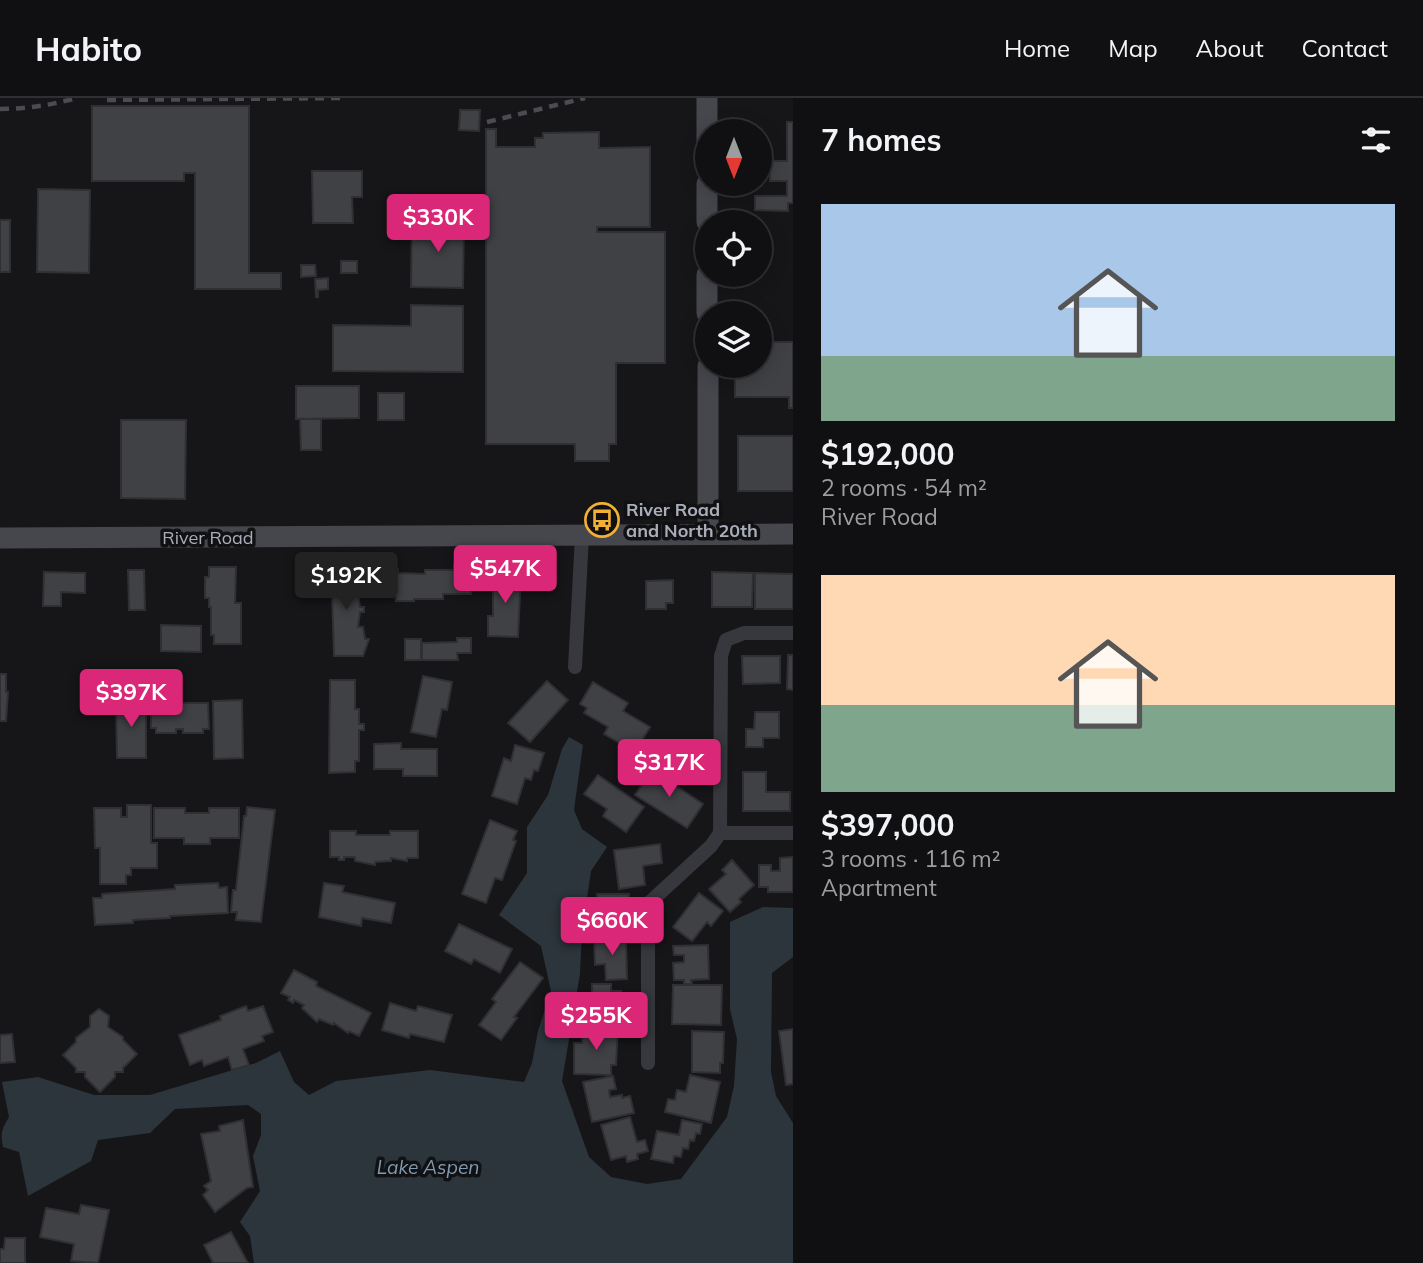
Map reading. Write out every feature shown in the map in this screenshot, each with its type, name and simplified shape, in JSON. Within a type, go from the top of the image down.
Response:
[{"type":"street","points":[[707,98],[707,119]]},
{"type":"street","points":[[708,378],[708,533]]},
{"type":"street","name":"River Road","points":[[0,538],[793,534]]},
{"type":"street","points":[[575,667],[582,536]]},
{"type":"street","points":[[648,1063],[649,902],[711,846],[720,833],[721,656],[726,640],[744,633],[793,633]]},
{"type":"street","points":[[720,833],[793,833]]},
{"type":"water","name":"Lake Aspen","points":[[569,737],[583,745],[574,810],[582,829],[607,847],[591,871],[582,932],[580,974],[562,1081],[589,1157],[611,1177],[647,1184],[681,1179],[727,1117],[734,1086],[737,1039],[730,1009],[730,922],[763,907],[793,908],[793,957],[772,973],[771,1072],[776,1096],[793,1123],[793,1263],[254,1263],[250,1236],[240,1222],[260,1191],[253,1156],[261,1135],[261,1114],[248,1105],[175,1109],[150,1133],[98,1140],[91,1161],[28,1196],[19,1152],[3,1147],[2,1131],[9,1117],[2,1082],[38,1077],[94,1095],[150,1095],[256,1063],[280,1051],[294,1082],[309,1095],[336,1081],[430,1070],[524,1082],[532,1063],[538,1031],[551,991],[541,946],[499,915],[527,873],[527,827],[548,795],[562,749]]},
{"type":"building","points":[[92,106],[249,106],[249,273],[281,273],[281,289],[195,289],[195,173],[184,173],[184,181],[92,181]]},
{"type":"building","points":[[460,110],[480,110],[479,131],[459,130]]},
{"type":"building","points":[[787,122],[793,122],[793,203],[788,203],[788,211],[755,210],[755,196],[787,196],[787,181],[772,181],[772,161],[787,161]]},
{"type":"building","points":[[486,129],[496,129],[496,147],[535,147],[535,138],[543,138],[543,133],[599,132],[599,148],[650,147],[650,227],[597,227],[597,232],[665,232],[665,363],[616,363],[616,444],[609,444],[609,461],[575,461],[575,444],[486,444]]},
{"type":"building","points":[[312,171],[362,171],[362,197],[352,197],[353,223],[313,223]]},
{"type":"building","points":[[38,189],[90,190],[89,273],[37,272]]},
{"type":"building","points":[[0,220],[10,220],[10,272],[0,272]]},
{"type":"building","points":[[412,221],[464,222],[463,288],[411,287]]},
{"type":"building","points":[[341,261],[357,261],[357,273],[341,273]]},
{"type":"building","points":[[301,265],[315,265],[316,276],[301,277]]},
{"type":"building","points":[[328,278],[328,289],[318,290],[316,297],[315,279]]},
{"type":"building","points":[[411,305],[463,306],[463,372],[333,371],[333,325],[411,326]]},
{"type":"building","points":[[772,342],[793,342],[793,408],[789,408],[789,397],[735,397],[735,378],[772,378]]},
{"type":"building","points":[[296,386],[359,386],[359,418],[296,419]]},
{"type":"building","points":[[378,393],[404,393],[404,420],[378,420]]},
{"type":"building","points":[[300,419],[321,419],[321,450],[301,450]]},
{"type":"building","points":[[121,420],[186,420],[185,499],[121,498]]},
{"type":"building","points":[[738,436],[793,436],[793,491],[738,491]]},
{"type":"building","points":[[329,564],[353,564],[355,576],[358,576],[353,591],[358,592],[360,607],[364,607],[364,612],[360,612],[358,627],[363,627],[365,639],[369,639],[363,656],[334,656]]},
{"type":"building","points":[[454,564],[482,564],[482,589],[471,589],[471,594],[443,594],[443,599],[396,601],[396,597],[369,597],[369,569],[398,569],[398,573],[425,574],[425,570],[454,570]]},
{"type":"building","points":[[209,567],[236,567],[235,603],[241,603],[241,644],[214,644],[214,635],[211,635],[211,607],[209,598],[205,598],[205,577],[209,577]]},
{"type":"building","points":[[128,570],[144,570],[145,610],[129,610]]},
{"type":"building","points":[[44,572],[85,573],[85,593],[61,592],[61,606],[43,606]]},
{"type":"building","points":[[712,572],[753,573],[752,607],[712,607]]},
{"type":"building","points":[[493,573],[521,573],[518,637],[488,636],[488,616],[493,616]]},
{"type":"building","points":[[755,573],[793,574],[793,609],[755,609]]},
{"type":"building","points":[[673,580],[673,603],[666,603],[666,609],[646,609],[646,581]]},
{"type":"building","points":[[161,625],[201,626],[201,652],[161,651]]},
{"type":"building","points":[[457,638],[471,638],[471,653],[457,653],[458,660],[422,660],[422,643],[457,642]]},
{"type":"building","points":[[405,639],[421,639],[421,660],[405,660]]},
{"type":"building","points":[[788,655],[793,655],[793,690],[787,689]]},
{"type":"building","points":[[742,656],[780,656],[780,683],[743,684]]},
{"type":"building","points":[[0,674],[6,674],[6,721],[0,721]]},
{"type":"building","points":[[423,676],[452,682],[447,710],[442,709],[436,737],[411,732]]},
{"type":"building","points":[[330,680],[355,680],[355,709],[359,709],[359,724],[364,724],[364,730],[359,730],[359,761],[355,761],[355,772],[329,773]]},
{"type":"building","points":[[547,681],[568,700],[530,742],[508,723]]},
{"type":"building","points":[[593,682],[628,703],[623,711],[650,727],[635,752],[604,734],[608,727],[584,713],[587,708],[580,704]]},
{"type":"building","points":[[242,700],[243,758],[214,759],[213,701]]},
{"type":"building","points":[[116,701],[146,701],[146,758],[117,758]]},
{"type":"building","points":[[151,703],[208,703],[209,729],[203,729],[203,733],[183,733],[183,729],[176,729],[176,733],[156,733],[156,728],[151,728]]},
{"type":"building","points":[[755,712],[779,712],[779,738],[763,738],[763,747],[746,747],[746,729],[754,729]]},
{"type":"building","points":[[401,743],[401,749],[437,749],[437,776],[403,776],[403,769],[374,769],[374,744]]},
{"type":"building","points":[[515,745],[544,753],[538,771],[534,770],[531,780],[525,778],[517,804],[492,796],[504,758],[511,761]]},
{"type":"building","points":[[652,770],[703,804],[687,828],[635,795]]},
{"type":"building","points":[[743,772],[766,772],[766,792],[790,792],[790,811],[743,811]]},
{"type":"building","points":[[598,775],[644,807],[626,832],[603,816],[607,809],[584,794]]},
{"type":"building","points":[[127,805],[151,805],[151,843],[157,843],[157,868],[131,868],[131,875],[126,875],[126,884],[100,884],[100,848],[95,848],[94,808],[121,808],[121,817],[127,817]]},
{"type":"building","points":[[247,807],[275,810],[261,922],[236,920],[237,912],[231,912]]},
{"type":"building","points":[[154,808],[185,808],[185,813],[209,813],[209,808],[239,808],[239,838],[210,838],[210,844],[184,844],[184,838],[154,838]]},
{"type":"building","points":[[490,820],[517,831],[502,880],[495,878],[486,903],[462,894]]},
{"type":"building","points":[[330,831],[356,831],[356,835],[390,835],[390,831],[418,831],[418,858],[407,858],[407,861],[391,858],[391,861],[375,862],[375,865],[355,861],[355,857],[339,860],[339,857],[330,857]]},
{"type":"building","points":[[660,844],[662,863],[643,866],[645,885],[619,889],[614,850]]},
{"type":"building","points":[[793,857],[793,892],[768,892],[768,887],[759,887],[759,865],[771,865],[771,871],[780,871],[780,858]]},
{"type":"building","points":[[732,860],[754,885],[730,912],[709,889],[726,874],[722,870]]},
{"type":"building","points":[[218,883],[219,888],[227,887],[228,913],[170,916],[133,920],[133,923],[95,925],[93,898],[102,898],[102,894]]},
{"type":"building","points":[[324,883],[344,886],[342,892],[395,903],[391,923],[362,918],[361,926],[319,917]]},
{"type":"building","points":[[699,893],[723,911],[711,926],[707,922],[692,941],[673,927]]},
{"type":"building","points":[[597,894],[629,894],[630,935],[598,935]]},
{"type":"building","points":[[459,924],[512,949],[500,973],[474,959],[471,964],[445,951]]},
{"type":"building","points":[[594,939],[626,939],[627,979],[606,980],[605,964],[595,965]]},
{"type":"building","points":[[708,945],[709,979],[691,980],[692,984],[684,984],[684,980],[674,980],[673,963],[684,962],[684,955],[674,955],[673,946]]},
{"type":"building","points":[[520,962],[543,978],[514,1017],[517,1018],[501,1040],[479,1025],[496,1002],[492,999]]},
{"type":"building","points":[[294,970],[317,982],[316,986],[371,1013],[359,1036],[349,1031],[348,1033],[334,1023],[333,1025],[319,1019],[317,1022],[302,1008],[304,1005],[294,1000],[293,1003],[288,1000],[290,997],[281,993]]},
{"type":"building","points":[[592,984],[611,984],[611,991],[621,991],[621,1006],[627,1006],[627,1026],[592,1025]]},
{"type":"building","points":[[673,985],[722,985],[721,1025],[672,1024]]},
{"type":"building","points":[[390,1003],[416,1011],[418,1006],[452,1015],[444,1042],[410,1034],[409,1038],[382,1030]]},
{"type":"building","points":[[246,1006],[248,1011],[263,1006],[273,1032],[262,1036],[264,1041],[243,1049],[249,1065],[232,1070],[228,1057],[204,1066],[202,1060],[190,1065],[179,1035],[221,1020],[220,1016]]},
{"type":"building","points":[[99,1009],[109,1016],[108,1027],[123,1037],[137,1054],[123,1068],[123,1072],[115,1072],[115,1077],[100,1092],[85,1077],[85,1072],[76,1072],[76,1068],[63,1055],[76,1042],[76,1038],[90,1027],[90,1016]]},
{"type":"building","points":[[583,1028],[618,1029],[616,1065],[611,1065],[611,1075],[574,1074],[574,1043],[582,1043]]},
{"type":"building","points":[[793,1029],[793,1084],[786,1085],[779,1031]]},
{"type":"building","points":[[692,1031],[724,1032],[720,1073],[692,1072]]},
{"type":"building","points":[[12,1034],[15,1062],[0,1063],[0,1035]]},
{"type":"building","points":[[690,1075],[720,1082],[711,1123],[665,1112],[668,1099],[675,1100],[677,1090],[686,1092]]},
{"type":"building","points":[[613,1076],[616,1089],[609,1090],[610,1097],[630,1096],[634,1113],[592,1122],[583,1082]]},
{"type":"building","points":[[630,1117],[637,1142],[645,1140],[648,1151],[637,1154],[638,1159],[627,1162],[626,1156],[611,1160],[601,1125]]},
{"type":"building","points":[[243,1120],[253,1187],[247,1188],[215,1212],[203,1195],[208,1190],[204,1186],[211,1181],[201,1134],[220,1131],[219,1126]]},
{"type":"building","points":[[682,1120],[702,1124],[700,1134],[696,1133],[694,1141],[690,1140],[688,1149],[683,1148],[681,1157],[674,1156],[673,1163],[651,1159],[657,1131],[679,1135]]},
{"type":"building","points":[[81,1205],[109,1210],[98,1263],[71,1261],[74,1244],[40,1237],[46,1208],[79,1214]]},
{"type":"building","points":[[231,1232],[248,1263],[213,1263],[204,1245]]},
{"type":"building","points":[[5,1238],[25,1238],[25,1263],[0,1263],[0,1249],[4,1249]]},
{"type":"railway","points":[[0,109],[38,106],[77,98]]},
{"type":"railway","points":[[107,100],[344,98]]},
{"type":"railway","points":[[487,122],[585,98]]},
{"type":"place","name":"River Road and North 20th","points":[[602,520]]}]
